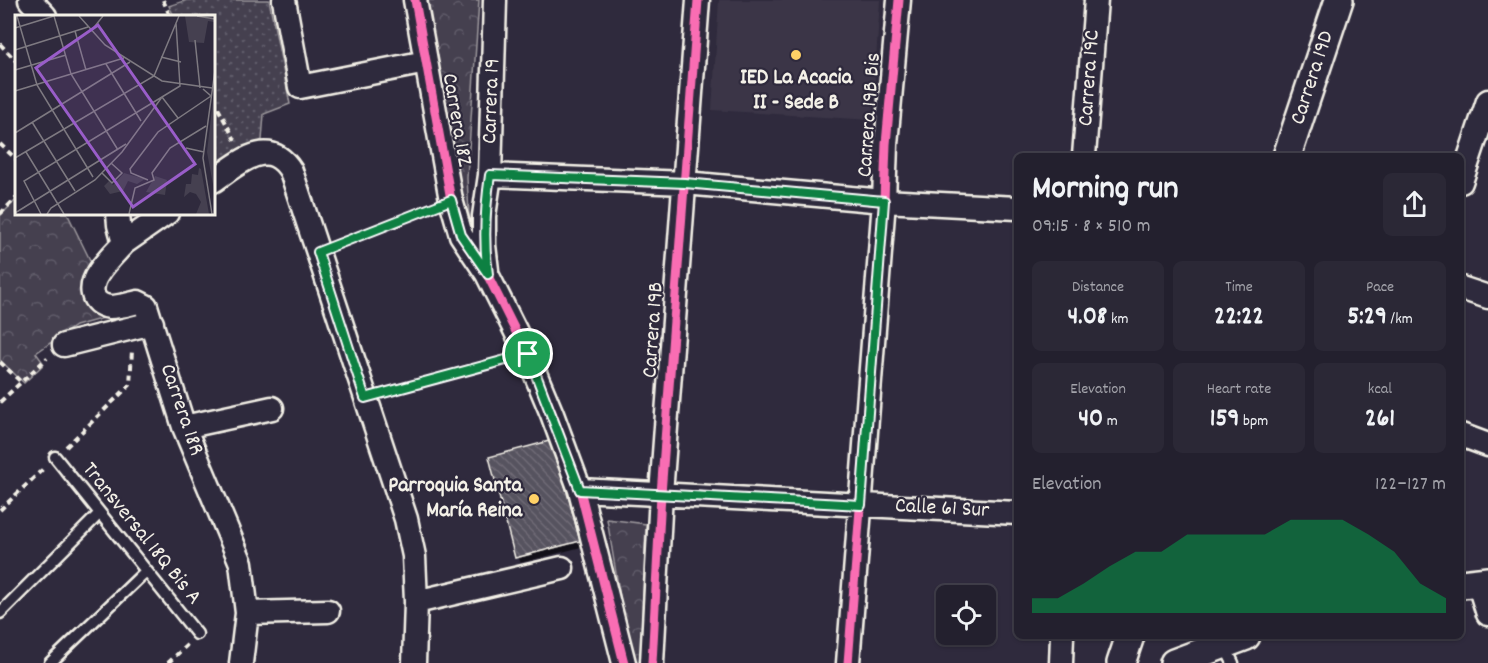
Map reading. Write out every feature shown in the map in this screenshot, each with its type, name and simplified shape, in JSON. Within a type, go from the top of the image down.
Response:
[{"type":"street","points":[[30,0],[44,15]]},
{"type":"street","points":[[284,0],[300,87],[426,62]]},
{"type":"street","name":"Carrera 18Z","points":[[415,0],[451,200],[461,235],[488,274]]},
{"type":"street","name":"Carrera 19","points":[[488,274],[484,245],[484,216],[490,175],[495,0]]},
{"type":"street","name":"Carrera 19B","points":[[652,663],[661,494],[698,0]]},
{"type":"street","name":"Carrera 19B Bis","points":[[848,663],[884,201],[886,144],[899,0]]},
{"type":"street","name":"Carrera 19C","points":[[1084,153],[1096,0]]},
{"type":"street","name":"Carrera 19D","points":[[1288,153],[1339,0]]},
{"type":"street","points":[[1464,173],[1488,101]]},
{"type":"street","points":[[214,180],[258,153],[276,157],[284,162],[291,171],[406,519],[414,556],[416,602],[414,663]]},
{"type":"street","points":[[490,175],[685,183],[884,201],[1014,208]]},
{"type":"street","points":[[118,214],[118,225],[124,243],[166,214]]},
{"type":"street","name":"Carrera 18R","points":[[124,243],[94,279],[91,289],[93,298],[99,304],[109,307],[138,302],[146,306],[142,326],[237,550],[244,582],[246,613],[241,663]]},
{"type":"street","points":[[488,274],[528,354],[580,490],[624,663]]},
{"type":"street","points":[[1464,289],[1488,297]]},
{"type":"street","points":[[64,345],[142,326]]},
{"type":"street","points":[[184,427],[272,408]]},
{"type":"street","points":[[1464,436],[1488,445]]},
{"type":"street","name":"Calle 61 Sur","points":[[580,490],[1014,513]]},
{"type":"street","points":[[416,602],[562,568]]},
{"type":"street","points":[[1476,582],[1488,614]]},
{"type":"street","points":[[246,613],[328,611]]},
{"type":"street","points":[[1061,663],[1062,639]]},
{"type":"street","points":[[1121,663],[1129,639]]},
{"type":"street","points":[[1174,663],[1234,648]]},
{"type":"lane","name":"Transversal 18Q Bis A","points":[[55,458],[197,634]]},
{"type":"lane","points":[[0,613],[100,513]]},
{"type":"lane","points":[[50,663],[146,571]]},
{"type":"path","points":[[162,0],[170,15]]},
{"type":"path","points":[[0,44],[15,59]]},
{"type":"path","points":[[214,101],[245,159]]},
{"type":"path","points":[[0,144],[15,158]]},
{"type":"path","points":[[0,214],[15,199]]},
{"type":"path","points":[[318,252],[451,200]]},
{"type":"path","points":[[0,510],[130,385],[142,326]]},
{"type":"path","points":[[0,402],[20,381],[64,345]]},
{"type":"path","points":[[365,398],[528,354]]},
{"type":"path","points":[[0,363],[20,381]]},
{"type":"path","points":[[168,663],[197,634]]},
{"type":"shaded area","name":"IED La Acacia II - Sede B","points":[[719,0],[880,0],[872,120],[712,110]]},
{"type":"green space","points":[[187,0],[269,0],[290,104],[264,114],[262,140],[214,172],[214,15],[174,15],[169,6]]},
{"type":"green space","points":[[424,0],[479,0],[467,178],[470,231],[465,218]]},
{"type":"green space","points":[[15,201],[15,214],[67,214],[91,262],[84,277],[83,291],[115,315],[75,326],[36,353],[44,364],[24,383],[0,360],[0,216]]},
{"type":"green space","points":[[607,519],[646,524],[640,663],[631,663]]},
{"type":"building","name":"Parroquia Santa María Reina","points":[[553,440],[580,541],[515,558],[489,457]]},
{"type":"cycle path","points":[[415,0],[451,200],[461,235],[487,274],[527,354],[552,414],[580,490],[624,663]]},
{"type":"cycle path","points":[[652,663],[661,494],[698,0]]},
{"type":"cycle path","points":[[848,663],[884,201],[886,144],[899,0]]},
{"type":"place","name":"IED La Acacia II - Sede B","points":[[796,55]]},
{"type":"place","name":"Parroquia Santa María Reina","points":[[534,499]]},
{"type":"route","points":[[490,175],[685,183],[884,201],[861,505],[580,490],[528,354],[365,398],[318,252],[451,200],[461,235],[488,274],[484,245],[484,216],[490,175]]}]
